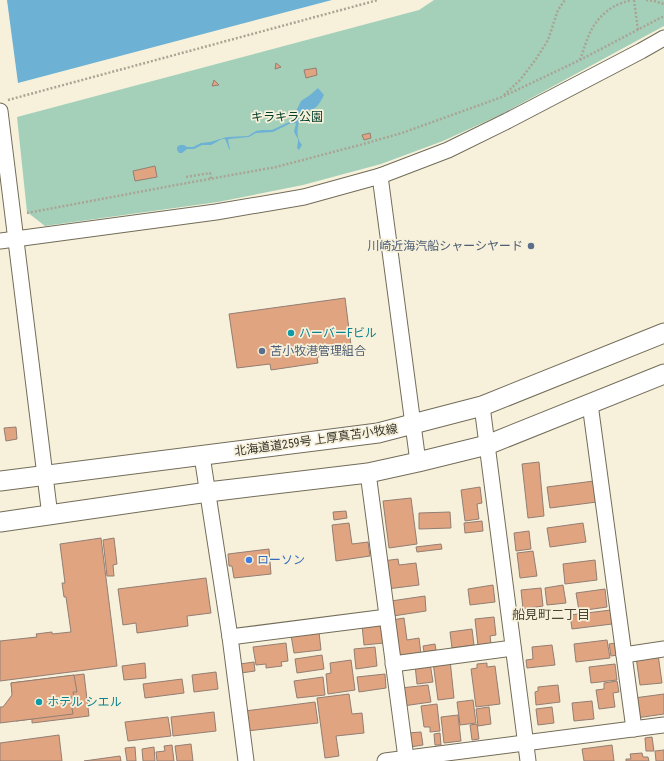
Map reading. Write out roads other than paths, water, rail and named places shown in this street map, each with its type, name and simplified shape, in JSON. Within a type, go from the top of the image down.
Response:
[{"type":"main road","name":"北海道道259号 上厚真苫小牧線","points":[[0,481],[378,433],[482,406],[664,333]]},
{"type":"main road","points":[[0,522],[208,492],[368,473],[418,462],[487,445],[664,374]]},
{"type":"street","points":[[0,242],[216,212],[297,198],[380,176],[448,150],[664,38]]},
{"type":"street","points":[[3,106],[13,215],[50,516]]},
{"type":"street","points":[[380,176],[418,462]]},
{"type":"street","points":[[590,404],[634,729]]},
{"type":"street","points":[[482,406],[528,761]]},
{"type":"street","points":[[202,456],[230,638],[246,761]]},
{"type":"street","points":[[368,473],[406,758]]},
{"type":"street","points":[[230,638],[387,617]]},
{"type":"street","points":[[393,664],[513,648]]},
{"type":"street","points":[[624,655],[664,649]]},
{"type":"street","points":[[385,761],[664,725]]},
{"type":"water","points":[[7,0],[332,0],[18,83]]},
{"type":"water","points":[[318,88],[324,95],[319,104],[315,108],[305,110],[300,114],[298,138],[302,145],[299,150],[297,148],[298,139],[294,131],[295,123],[289,124],[273,132],[256,133],[249,137],[229,139],[230,150],[225,139],[222,139],[211,145],[202,145],[194,149],[187,149],[182,153],[179,153],[177,150],[177,147],[180,145],[193,147],[201,143],[227,137],[248,136],[256,131],[272,130],[294,121],[296,118],[295,113],[301,101]]},
{"type":"place","name":"川崎近海汽船シャーシヤード","points":[[531,246]]},
{"type":"place","name":"ハーバーFビル","points":[[291,333]]},
{"type":"place","name":"苫小牧港管理組合","points":[[262,351]]},
{"type":"place","name":"ローソン","points":[[249,560]]},
{"type":"place","name":"ホテル シエル","points":[[39,702]]},
{"type":"district","name":"船見町二丁目","points":[[551,614]]},
{"type":"park label","name":"キラキラ公園","points":[[287,117]]}]
